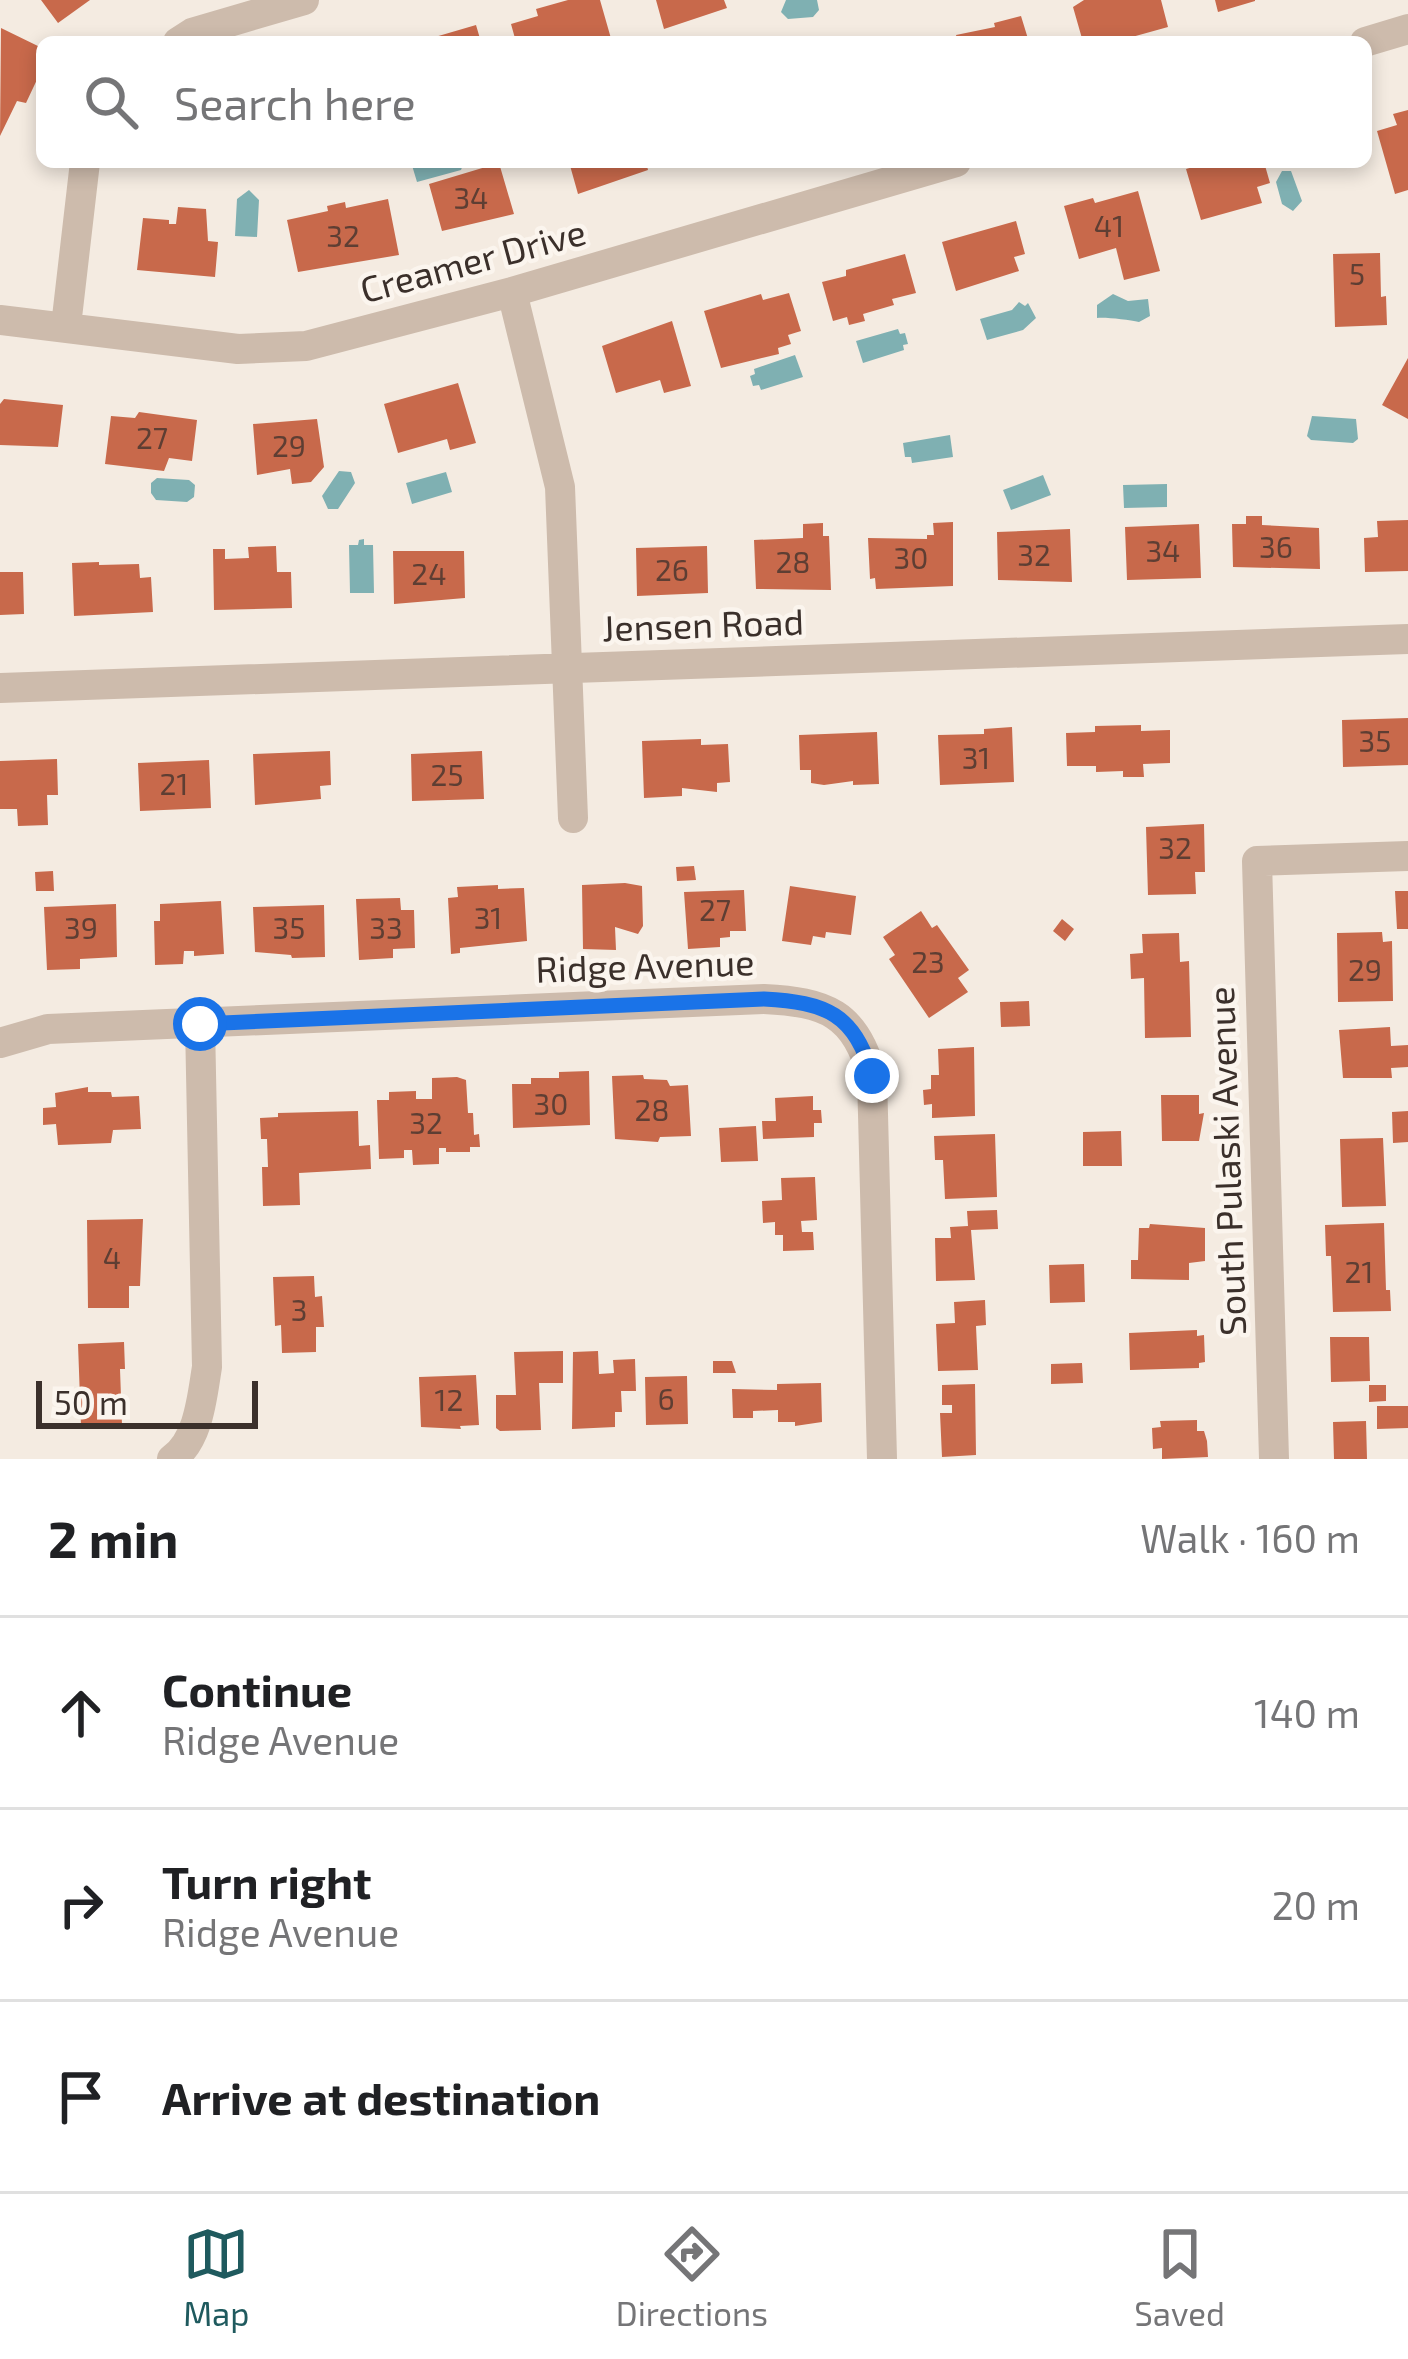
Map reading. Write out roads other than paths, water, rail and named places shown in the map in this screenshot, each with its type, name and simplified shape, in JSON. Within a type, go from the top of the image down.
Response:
[{"type":"street","points":[[187,36],[304,0]]},
{"type":"street","points":[[1372,40],[1408,29]]},
{"type":"street","points":[[66,326],[84,168]]},
{"type":"street","name":"Creamer Drive","points":[[0,320],[238,349],[306,346],[512,292],[936,168]]},
{"type":"street","points":[[512,292],[560,488],[573,818]]},
{"type":"street","name":"Jensen Road","points":[[0,688],[1408,639]]},
{"type":"street","name":"South Pulaski Avenue","points":[[1274,1459],[1257,861],[1408,856]]},
{"type":"street","name":"Ridge Avenue","points":[[0,1043],[48,1029],[764,999],[805,1001],[842,1018],[864,1044],[872,1076],[882,1459]]},
{"type":"street","points":[[172,1459],[182,1452],[199,1413],[207,1367],[200,1024]]},
{"type":"water","points":[[786,0],[817,0],[819,10],[813,17],[788,19],[781,12]]},
{"type":"water","points":[[413,168],[462,168],[461,170],[417,182]]},
{"type":"water","points":[[1282,171],[1291,171],[1302,201],[1293,211],[1282,204],[1276,182]]},
{"type":"water","points":[[249,190],[259,200],[257,237],[235,236],[237,199]]},
{"type":"water","points":[[1113,294],[1128,301],[1148,299],[1150,316],[1139,322],[1097,318],[1097,305]]},
{"type":"water","points":[[1019,302],[1028,303],[1036,318],[1023,330],[987,340],[980,319],[1012,310]]},
{"type":"water","points":[[898,329],[905,333],[908,344],[903,345],[904,350],[863,363],[856,341]]},
{"type":"water","points":[[795,355],[803,377],[761,390],[753,386],[754,369]]},
{"type":"water","points":[[1312,416],[1356,419],[1358,439],[1353,443],[1311,440],[1307,436]]},
{"type":"water","points":[[950,435],[953,457],[912,463],[911,457],[905,457],[903,443]]},
{"type":"water","points":[[339,471],[351,472],[355,483],[338,509],[328,509],[322,496]]},
{"type":"water","points":[[446,472],[452,492],[412,504],[406,483]]},
{"type":"water","points":[[1043,475],[1051,495],[1011,510],[1003,490]]},
{"type":"water","points":[[157,478],[189,480],[195,485],[194,497],[187,502],[156,500],[151,483]]},
{"type":"water","points":[[1167,484],[1167,507],[1124,508],[1123,485]]},
{"type":"water","points":[[364,539],[364,545],[373,545],[374,593],[350,593],[349,545]]}]
